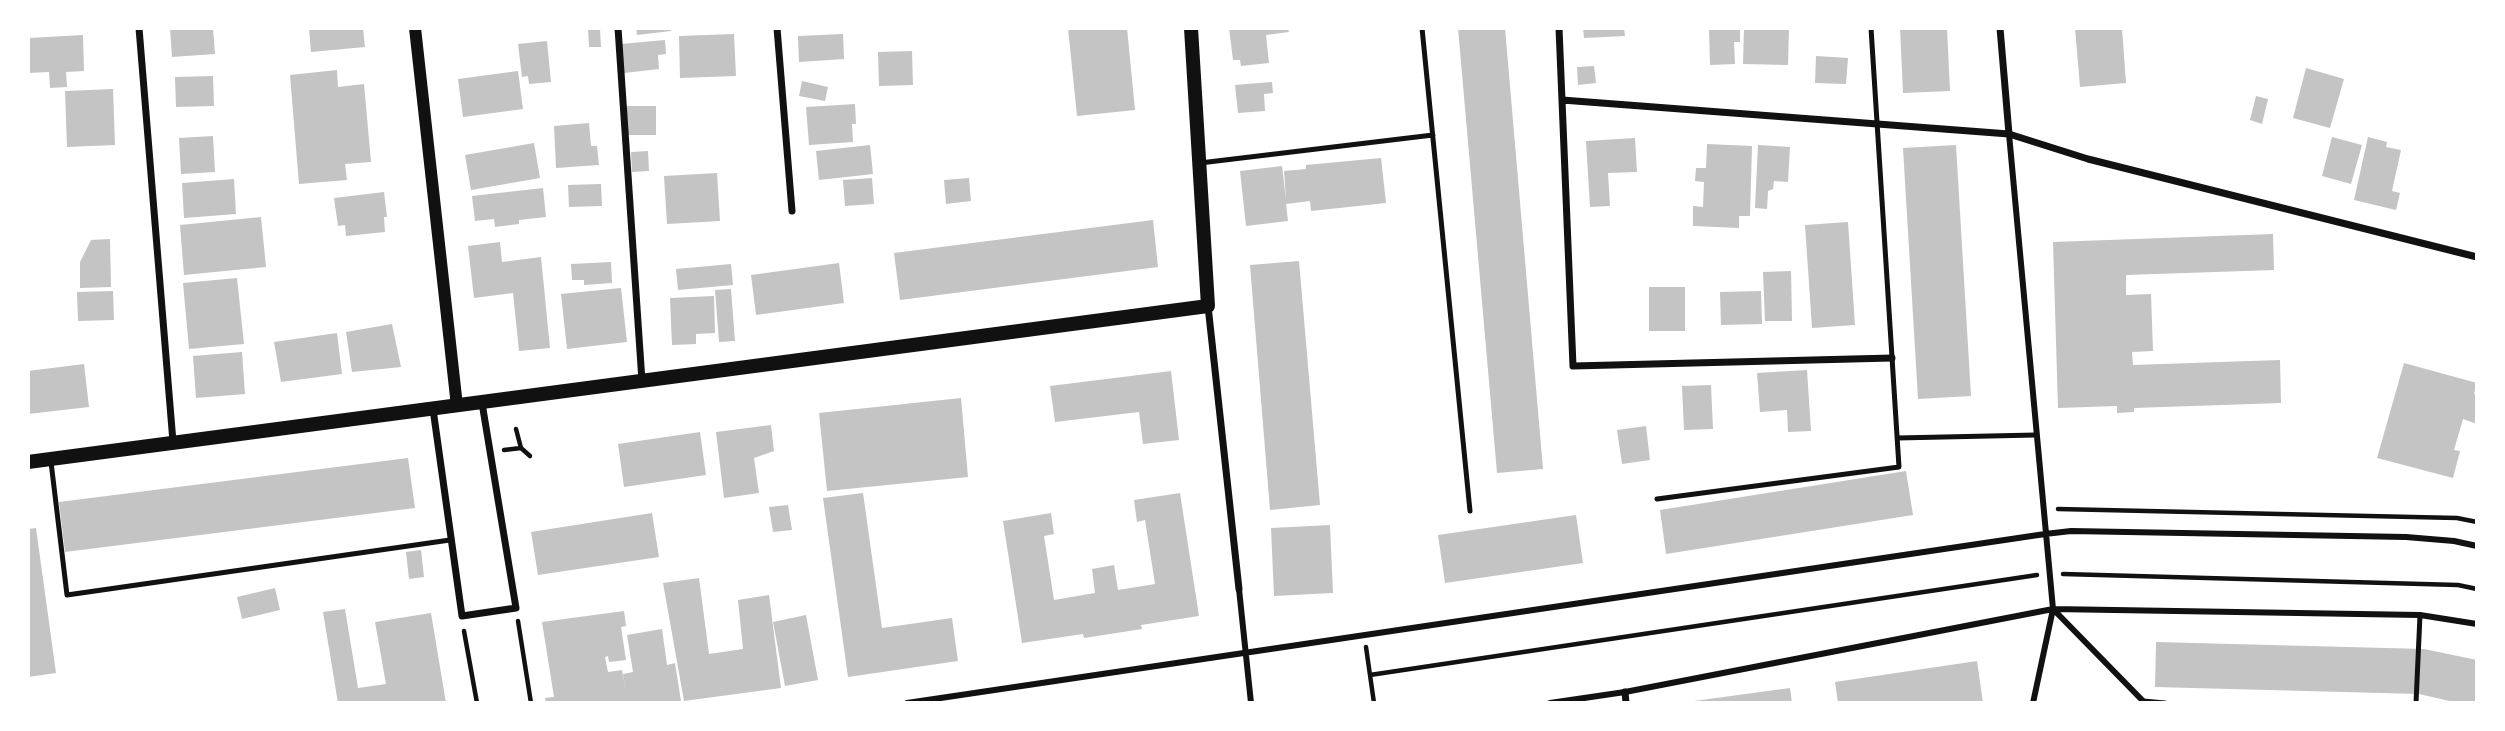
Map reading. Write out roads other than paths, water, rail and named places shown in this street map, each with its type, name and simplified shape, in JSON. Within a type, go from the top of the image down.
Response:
[{"type":"main road","points":[[28,462],[1208,306],[1191,28]]},
{"type":"street","points":[[139,28],[173,443]]},
{"type":"street","points":[[415,28],[457,406]]},
{"type":"street","points":[[618,28],[642,381]]},
{"type":"street","points":[[777,28],[792,211]]},
{"type":"street","points":[[1559,28],[1573,366],[1892,358]]},
{"type":"street","points":[[2000,28],[2053,609],[2033,703]]},
{"type":"street","points":[[1562,100],[2009,134],[2088,159],[2477,257]]},
{"type":"street","points":[[1208,306],[1251,703]]},
{"type":"street","points":[[433,409],[462,616],[516,608],[482,403]]},
{"type":"street","points":[[907,703],[1246,654],[1673,587],[2071,531],[2406,537],[2477,546]]},
{"type":"street","points":[[2053,609],[2143,701]]},
{"type":"street","points":[[1550,703],[1625,692],[2053,609],[2420,615],[2477,624]]},
{"type":"street","points":[[1625,692],[1626,703]]},
{"type":"lane","points":[[1422,28],[1470,510]]},
{"type":"lane","points":[[1657,499],[1899,467],[1871,28]]},
{"type":"lane","points":[[1199,163],[1433,135]]},
{"type":"lane","points":[[1897,438],[2036,435]]},
{"type":"lane","points":[[50,460],[67,595],[450,540]]},
{"type":"lane","points":[[2416,703],[2420,615]]},
{"type":"lane","points":[[2143,701],[2165,703]]}]
